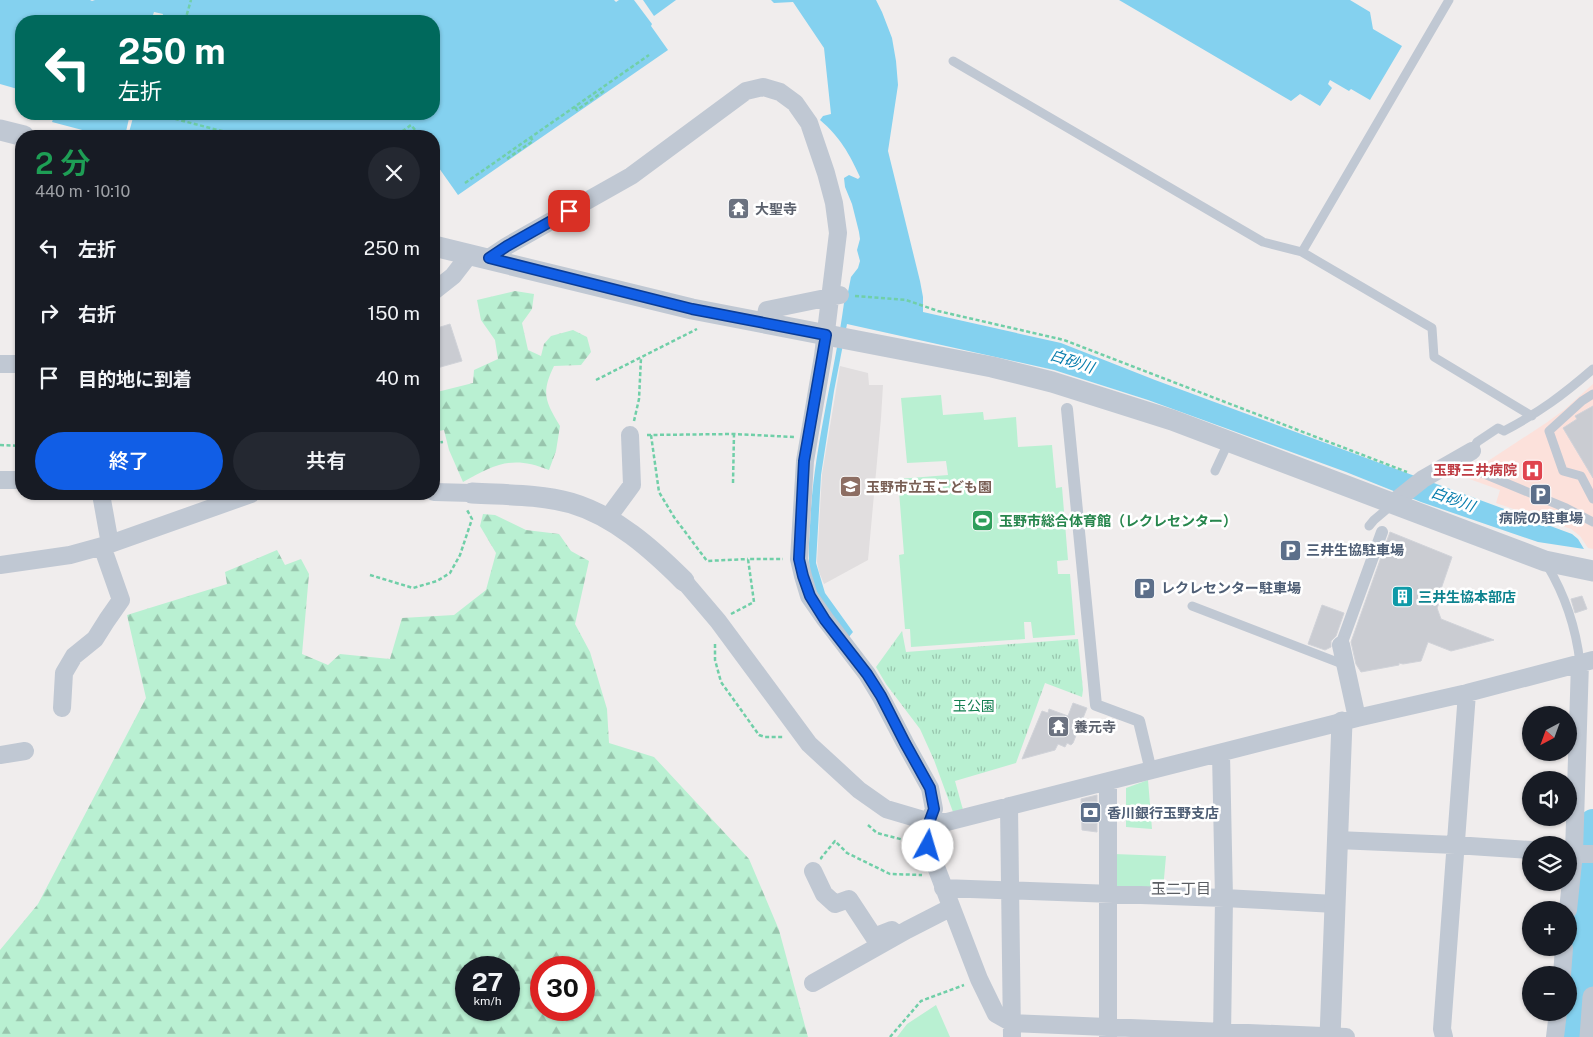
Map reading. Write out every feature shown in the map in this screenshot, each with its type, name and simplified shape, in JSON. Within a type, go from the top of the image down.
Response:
[{"type":"street","points":[[440,286],[479,256],[507,246],[631,176],[746,91],[763,87],[780,92],[796,103],[809,123],[826,173],[834,203],[838,233],[835,296],[836,337],[804,461],[799,559],[810,596],[825,620],[867,674],[881,696],[930,788],[934,809],[926,831],[928,846],[950,908],[996,1014],[1012,1030],[1346,1037]]},
{"type":"street","points":[[0,130],[15,134]]},
{"type":"street","points":[[440,247],[692,309],[992,367],[1052,382],[1172,420],[1398,499],[1545,561],[1593,570]]},
{"type":"street","points":[[764,324],[767,310],[835,296]]},
{"type":"street","points":[[0,364],[15,364]]},
{"type":"street","points":[[1067,409],[1096,705],[1139,720],[1152,771]]},
{"type":"street","points":[[607,519],[632,485],[630,435]]},
{"type":"street","points":[[1398,499],[1424,478],[1466,454]]},
{"type":"street","points":[[0,480],[15,480]]},
{"type":"street","points":[[440,494],[469,501],[543,497],[591,510],[607,519],[654,552],[684,581],[718,621],[803,737],[859,790],[886,809],[930,822],[947,822],[1586,662],[1579,853],[1570,901]]},
{"type":"street","points":[[62,708],[64,673],[74,656],[95,639],[106,620],[122,600],[106,545],[102,500]]},
{"type":"street","points":[[0,565],[70,555],[106,545],[234,500]]},
{"type":"street","points":[[1330,1037],[1337,840],[1350,720],[1345,665],[1341,645],[1382,532]]},
{"type":"street","points":[[1444,1037],[1442,1029],[1467,693]]},
{"type":"street","points":[[0,755],[25,751]]},
{"type":"street","points":[[1221,754],[1224,898],[1222,1034]]},
{"type":"street","points":[[1108,782],[1108,1032]]},
{"type":"street","points":[[1009,806],[1012,1030]]},
{"type":"street","points":[[1337,840],[1522,849]]},
{"type":"street","points":[[820,867],[824,894],[835,904],[849,899],[874,937],[895,928],[899,934]]},
{"type":"street","points":[[941,882],[1010,891],[1224,898],[1334,904]]},
{"type":"street","points":[[813,983],[899,934],[950,908]]},
{"type":"street","points":[[1591,1035],[1593,997]]},
{"type":"street","points":[[1555,1037],[1557,1021]]},
{"type":"lane","points":[[1302,252],[1449,0]]},
{"type":"lane","points":[[954,61],[1263,242],[1302,252],[1432,328],[1434,357],[1532,416]]},
{"type":"lane","points":[[1593,368],[1555,401],[1504,431],[1498,428],[1476,442],[1466,454],[1470,468],[1566,508],[1593,522]]},
{"type":"lane","points":[[1593,394],[1582,401],[1548,431],[1564,471],[1582,476],[1593,500]]},
{"type":"lane","points":[[1214,471],[1229,441]]},
{"type":"lane","points":[[1369,526],[1398,499]]},
{"type":"lane","points":[[1545,561],[1564,598],[1574,634],[1586,662]]},
{"type":"lane","points":[[1192,606],[1345,665]]},
{"type":"path","points":[[187,15],[191,0]]},
{"type":"path","points":[[465,183],[649,55]]},
{"type":"path","points":[[575,107],[577,110],[604,92],[605,94]]},
{"type":"path","points":[[179,120],[218,130]]},
{"type":"path","points":[[404,130],[411,125],[415,130]]},
{"type":"path","points":[[509,160],[508,158],[533,141],[531,137]]},
{"type":"path","points":[[835,296],[906,300],[938,311],[1064,340],[1424,478]]},
{"type":"path","points":[[596,380],[701,328]]},
{"type":"path","points":[[641,358],[639,399],[630,435],[734,434],[809,437]]},
{"type":"path","points":[[733,483],[734,434]]},
{"type":"path","points":[[651,435],[659,492],[674,517],[707,561],[799,559]]},
{"type":"path","points":[[0,445],[15,446]]},
{"type":"path","points":[[370,575],[413,588],[438,581],[450,573],[460,556],[472,519],[469,501]]},
{"type":"path","points":[[748,559],[754,602],[718,621],[715,660],[721,682],[759,735],[765,737],[803,737]]},
{"type":"path","points":[[868,825],[877,833],[928,846]]},
{"type":"path","points":[[820,867],[821,858],[835,841],[847,854],[890,874],[941,882]]},
{"type":"path","points":[[890,1037],[921,1001],[980,979]]},
{"type":"shaded area","points":[[840,366],[868,373],[869,385],[883,385],[881,418],[868,560],[824,584],[817,562],[822,474]]},
{"type":"shaded area","name":"玉野三井病院","points":[[1593,384],[1593,549],[1588,548],[1580,536],[1571,529],[1496,503],[1500,490],[1461,476],[1485,463],[1546,423]]},
{"type":"green space","points":[[515,291],[534,294],[532,309],[522,323],[528,350],[541,356],[544,344],[551,336],[573,330],[587,337],[591,352],[581,365],[554,366],[547,383],[546,397],[560,426],[556,451],[549,470],[536,465],[514,462],[495,466],[463,482],[449,450],[444,430],[440,431],[440,391],[473,383],[474,370],[498,359],[495,340],[481,320],[477,300]]},
{"type":"green space","name":"玉野市総合体育館（レクレセンター）","points":[[941,395],[943,415],[983,412],[984,420],[1016,417],[1018,447],[1052,445],[1056,488],[1062,487],[1068,560],[1057,561],[1058,574],[1070,574],[1075,635],[1033,638],[1031,622],[1024,622],[1025,639],[911,647],[910,629],[905,629],[899,555],[904,554],[898,479],[948,475],[946,461],[907,463],[901,398]]},
{"type":"green space","points":[[483,514],[495,515],[526,530],[559,534],[571,551],[589,561],[575,624],[590,652],[607,709],[609,743],[654,757],[749,859],[779,930],[808,1037],[0,1037],[0,950],[38,904],[146,698],[127,615],[227,584],[225,572],[277,550],[285,565],[301,559],[309,574],[302,654],[328,665],[340,654],[390,659],[402,618],[454,615],[486,590],[496,553],[480,526]]},
{"type":"green space","name":"玉公園","points":[[902,631],[906,652],[1078,639],[1082,697],[1045,683],[1016,763],[955,781],[963,810],[953,812],[934,760],[920,729],[886,684],[876,667]]},
{"type":"green space","points":[[1148,780],[1152,829],[1126,827],[1126,788]]},
{"type":"green space","points":[[1114,854],[1166,856],[1163,890],[1112,888]]},
{"type":"green space","points":[[936,1005],[950,1037],[897,1037],[907,1024]]},
{"type":"water","points":[[0,0],[614,0],[616,2],[619,0],[634,0],[668,50],[458,195],[440,170],[440,130],[130,130],[132,120],[440,120],[440,15],[163,15],[154,12],[153,15],[15,15],[15,88],[0,84]]},
{"type":"water","points":[[643,0],[676,0],[654,16]]},
{"type":"water","points":[[771,0],[876,0],[882,12],[892,38],[898,85],[888,151],[920,281],[923,312],[1061,343],[1155,380],[1572,534],[1578,539],[1584,549],[1538,542],[1421,502],[1346,472],[1148,400],[1054,370],[847,324],[821,475],[816,563],[825,593],[853,632],[848,638],[818,595],[809,566],[809,546],[812,498],[819,442],[844,303],[851,277],[858,268],[860,261],[857,250],[860,239],[859,232],[844,178],[849,175],[858,179],[860,177],[843,146],[820,120],[823,116],[831,114],[824,48],[793,2],[774,3]]},
{"type":"water","points":[[1119,0],[1350,0],[1370,12],[1373,29],[1402,46],[1370,100],[1330,80],[1328,84],[1332,88],[1320,106],[1300,94],[1291,101]]},
{"type":"water","points":[[53,120],[129,120],[126,130],[82,130],[52,122]]},
{"type":"building","points":[[450,324],[462,361],[440,367],[440,327]]},
{"type":"building","points":[[1593,406],[1593,478],[1563,428],[1577,419],[1575,416]]},
{"type":"building","name":"三井生協本部店","points":[[1390,532],[1452,557],[1441,589],[1444,591],[1437,608],[1441,619],[1494,640],[1451,651],[1428,642],[1421,661],[1399,663],[1399,665],[1361,672],[1356,664],[1351,642]]},
{"type":"building","points":[[1582,596],[1587,609],[1575,613],[1571,599]]},
{"type":"building","points":[[1322,605],[1344,613],[1336,636],[1331,641],[1331,647],[1325,650],[1308,644]]},
{"type":"building","name":"養元寺","points":[[1073,703],[1087,708],[1073,743],[1071,745],[1067,743],[1065,747],[1058,744],[1055,750],[1022,759],[1042,711],[1048,713],[1049,709],[1068,716]]},
{"type":"building","name":"香川銀行玉野支店","points":[[1097,795],[1097,832],[1082,830],[1081,799]]},
{"type":"waterway","name":"白砂川","points":[[1576,1037],[1592,860],[1593,823]]},
{"type":"place","name":"大聖寺","points":[[739,209]]},
{"type":"place","name":"玉野三井病院","points":[[1533,470]]},
{"type":"place","name":"玉野市立玉こども園","points":[[850,487]]},
{"type":"place","name":"病院の駐車場","points":[[1541,495]]},
{"type":"place","name":"玉野市総合体育館（レクレセンター）","points":[[983,521]]},
{"type":"place","name":"三井生協駐車場","points":[[1290,550]]},
{"type":"place","name":"レクレセンター駐車場","points":[[1145,588]]},
{"type":"place","name":"三井生協本部店","points":[[1402,597]]},
{"type":"place","name":"養元寺","points":[[1058,727]]},
{"type":"place","name":"香川銀行玉野支店","points":[[1091,813]]},
{"type":"district","name":"玉二丁目","points":[[1181,888]]},
{"type":"route","points":[[569,211],[489,258],[692,309],[826,335],[824,356],[804,461],[799,559],[810,596],[825,620],[867,674],[881,696],[930,788],[934,809],[926,831],[928,846]]}]
